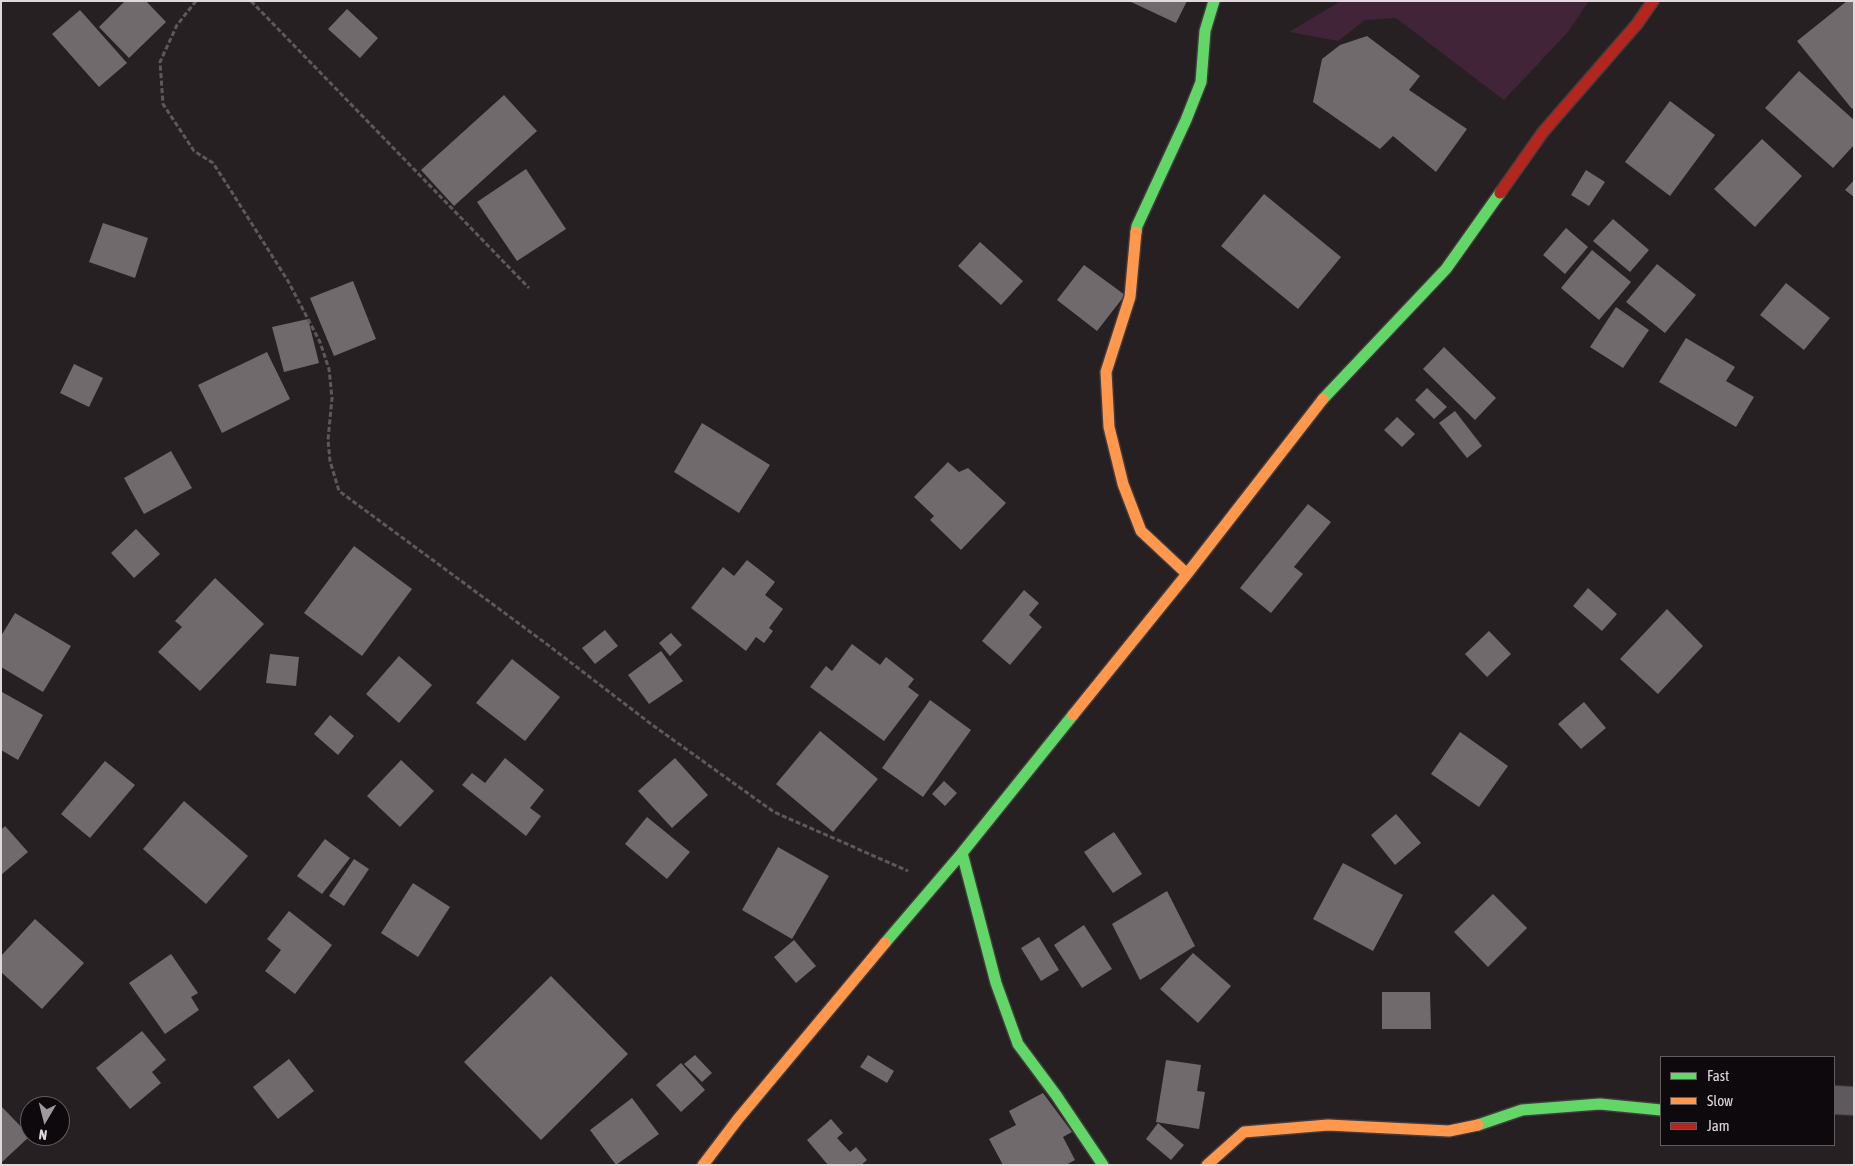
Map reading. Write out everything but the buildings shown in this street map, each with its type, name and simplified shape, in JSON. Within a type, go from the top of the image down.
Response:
[{"type":"main road","points":[[1187,574],[1141,531],[1123,484],[1109,427],[1106,372],[1130,297],[1137,226],[1186,120],[1201,82],[1205,31],[1214,1]]},
{"type":"main road","points":[[703,1165],[744,1112],[962,853],[1187,574],[1323,399],[1446,268],[1543,132],[1637,24],[1653,1]]},
{"type":"main road","points":[[962,853],[996,983],[1018,1044],[1056,1095],[1103,1165]]},
{"type":"main road","points":[[1207,1165],[1244,1132],[1328,1125],[1449,1131],[1487,1123],[1522,1110],[1600,1104],[1660,1110]]},
{"type":"street","points":[[1835,1100],[1854,1101]]},
{"type":"path","points":[[196,1],[178,25],[160,62],[163,104],[194,151],[212,163],[226,182],[288,281],[320,342],[329,369],[332,398],[328,440],[330,461],[339,492],[544,642],[651,724],[774,812],[935,883]]},
{"type":"path","points":[[251,1],[529,288]]},
{"type":"shaded area","points":[[1341,1],[1589,1],[1567,33],[1504,100],[1396,18],[1365,20],[1338,41],[1289,32]]},
{"type":"traffic: fast","points":[[1136,232],[1201,82],[1205,31],[1214,1]]},
{"type":"traffic: fast","points":[[1323,399],[1446,269],[1500,193]]},
{"type":"traffic: fast","points":[[885,943],[962,853],[1073,715]]},
{"type":"traffic: fast","points":[[962,853],[996,983],[1018,1044],[1056,1095],[1103,1165]]},
{"type":"traffic: fast","points":[[1478,1125],[1522,1110],[1600,1104],[1660,1110]]},
{"type":"traffic: slow","points":[[1136,232],[1130,297],[1106,372],[1109,427],[1123,484],[1141,531],[1187,574]]},
{"type":"traffic: slow","points":[[1073,715],[1187,574],[1323,399]]},
{"type":"traffic: slow","points":[[703,1165],[738,1119],[885,943]]},
{"type":"traffic: slow","points":[[1207,1165],[1244,1132],[1328,1125],[1449,1131],[1478,1125]]},
{"type":"traffic: jam","points":[[1500,193],[1543,132],[1637,24],[1653,1]]}]
